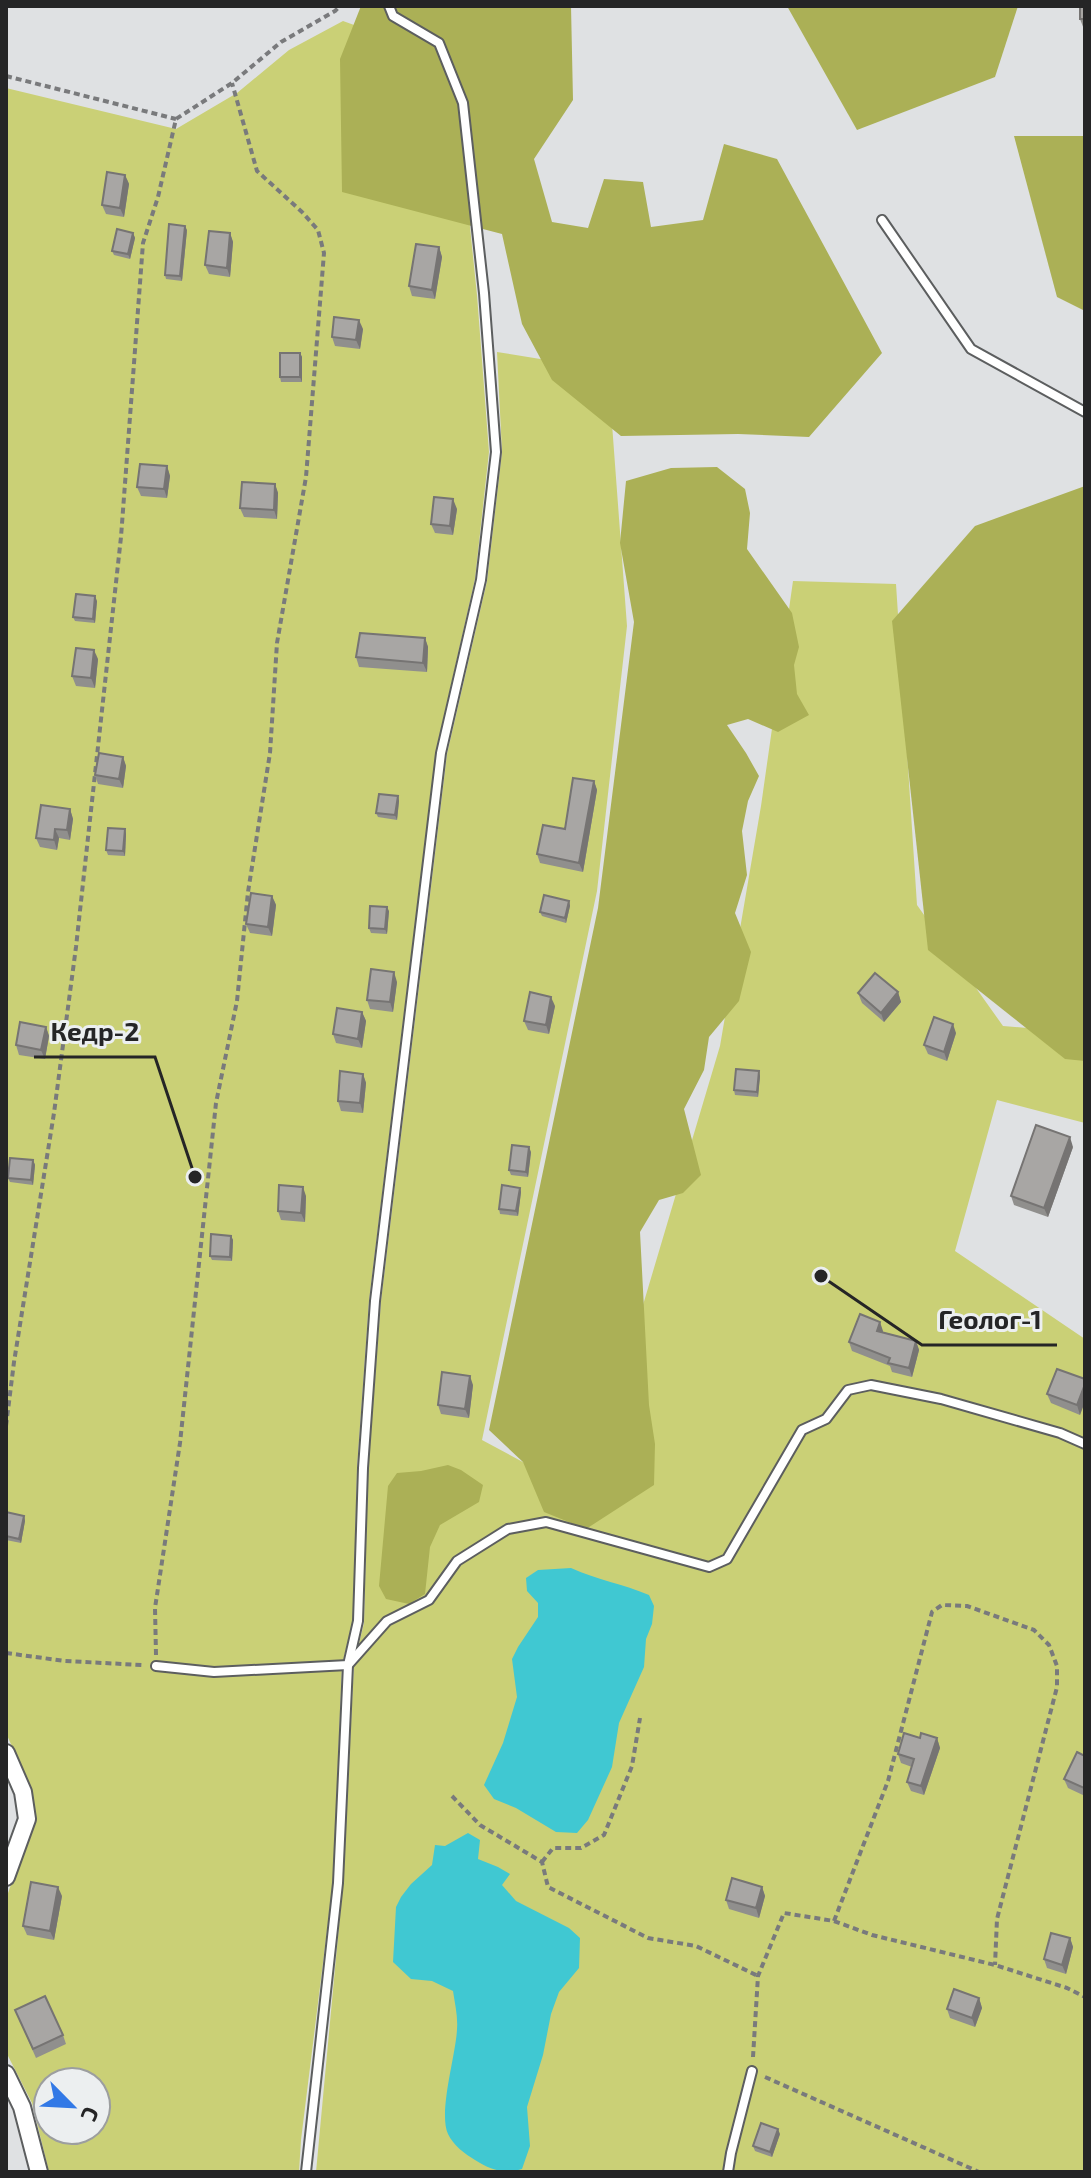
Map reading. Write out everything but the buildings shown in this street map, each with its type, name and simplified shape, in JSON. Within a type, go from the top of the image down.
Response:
[{"type":"street","points":[[6,1753],[23,1792],[27,1819],[6,1877]]},
{"type":"street","points":[[6,2074],[22,2107],[39,2172]]},
{"type":"lane","points":[[306,2172],[338,1883],[348,1665],[358,1621],[363,1468],[375,1301],[441,753],[481,580],[496,452],[484,293],[463,103],[439,43],[393,16],[389,6]]},
{"type":"lane","points":[[882,220],[971,349],[1085,412]]},
{"type":"lane","points":[[156,1666],[214,1672],[348,1665],[387,1621],[429,1600],[457,1561],[508,1529],[546,1522],[709,1567],[727,1559],[802,1430],[826,1419],[848,1390],[871,1385],[941,1399],[1060,1433],[1085,1444]]},
{"type":"lane","points":[[728,2172],[752,2071]]},
{"type":"path","points":[[6,1426],[76,947],[121,537],[143,243],[158,197],[176,119],[232,83],[281,42],[340,6]]},
{"type":"path","points":[[6,76],[176,119]]},
{"type":"path","points":[[6,1653],[65,1661],[156,1666],[155,1608],[180,1443],[216,1103],[237,1001],[248,892],[270,753],[277,643],[306,477],[324,253],[318,230],[257,171],[232,83]]},
{"type":"path","points":[[834,1921],[888,1781],[932,1612],[942,1605],[967,1606],[1034,1630],[1049,1645],[1057,1666],[1057,1687],[997,1919],[995,1965]]},
{"type":"path","points":[[542,1862],[553,1848],[581,1848],[604,1835],[632,1766],[640,1718]]},
{"type":"path","points":[[452,1796],[480,1825],[542,1862],[548,1887],[648,1938],[696,1946],[758,1976]]},
{"type":"path","points":[[979,2172],[752,2071],[758,1976],[784,1913],[834,1921],[872,1935],[995,1965],[1067,1988],[1085,1997]]},
{"type":"green space","points":[[361,6],[571,6],[573,100],[534,159],[552,222],[588,228],[604,179],[643,182],[651,227],[703,220],[724,144],[777,159],[882,353],[809,437],[738,434],[621,436],[552,380],[522,324],[502,234],[342,192],[340,59]]},
{"type":"green space","points":[[787,6],[1018,6],[995,77],[857,130]]},
{"type":"green space","points":[[343,21],[432,53],[457,101],[489,452],[475,579],[436,751],[369,1301],[357,1468],[353,1620],[342,1665],[333,1882],[299,2172],[49,2172],[43,2146],[112,2146],[112,2066],[32,2066],[32,2103],[6,2052],[6,1899],[33,1820],[30,1787],[6,1733],[6,88],[176,129],[237,93],[289,50]]},
{"type":"green space","points":[[1014,136],[1085,136],[1085,311],[1057,297]]},
{"type":"green space","points":[[497,352],[608,370],[627,626],[597,891],[482,1440],[595,1501],[621,1379],[720,1046],[761,806],[793,581],[896,584],[917,905],[1003,1026],[1085,1033],[1085,1123],[997,1100],[955,1251],[1085,1339],[1085,2172],[316,2172],[343,1883],[354,1664],[364,1623],[368,1468],[381,1301],[447,754],[487,581],[502,452]]},
{"type":"green space","points":[[717,467],[745,489],[750,513],[747,549],[792,613],[799,647],[794,665],[797,694],[809,715],[778,732],[748,719],[727,725],[759,776],[748,801],[742,831],[747,875],[735,913],[751,952],[739,1001],[709,1037],[704,1070],[684,1109],[701,1175],[683,1193],[659,1200],[640,1232],[649,1405],[655,1444],[654,1485],[586,1529],[544,1512],[523,1462],[489,1430],[598,908],[634,622],[620,543],[626,481],[671,468]]},
{"type":"green space","points":[[1085,486],[1085,1061],[1065,1059],[928,950],[892,621],[975,526]]},
{"type":"green space","points":[[448,1465],[483,1485],[479,1502],[440,1525],[430,1547],[425,1594],[409,1604],[386,1599],[379,1586],[388,1486],[397,1473]]},
{"type":"water","points":[[571,1568],[649,1595],[654,1606],[646,1639],[644,1667],[619,1723],[612,1767],[588,1820],[577,1833],[556,1832],[494,1799],[484,1785],[503,1743],[517,1697],[512,1659],[538,1617],[538,1603],[527,1591],[526,1578],[538,1570]]},
{"type":"water","points":[[468,1833],[480,1840],[478,1859],[510,1874],[502,1885],[516,1901],[569,1928],[580,1938],[579,1968],[559,1992],[527,2107],[530,2146],[522,2169],[503,2171],[486,2166],[463,2152],[450,2138],[445,2112],[457,2029],[453,1991],[432,1981],[411,1979],[393,1962],[396,1907],[401,1897],[432,1865],[435,1845],[445,1846]]},
{"type":"place","name":"Кедр-2","points":[[195,1177]]},
{"type":"place","name":"Геолог-1","points":[[821,1276]]}]
